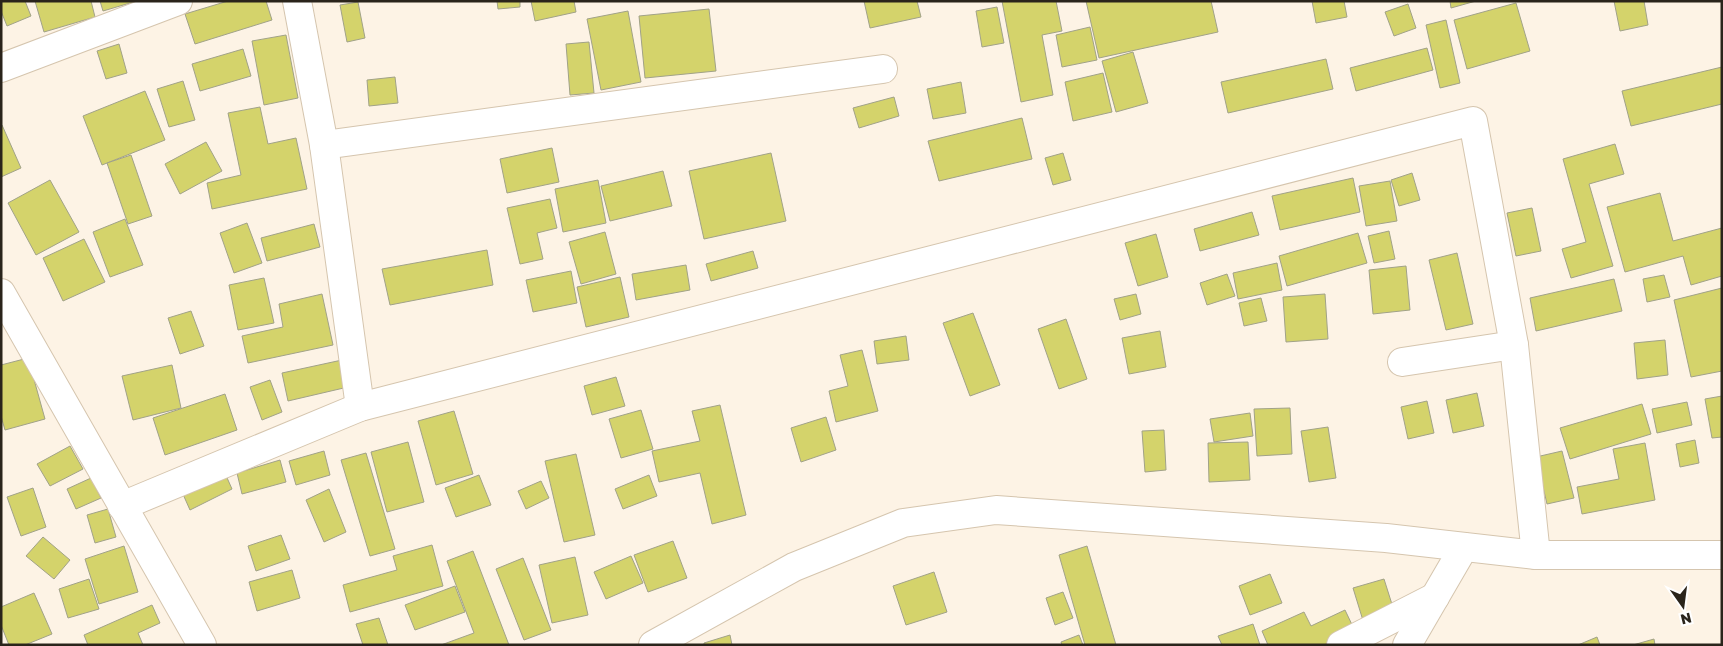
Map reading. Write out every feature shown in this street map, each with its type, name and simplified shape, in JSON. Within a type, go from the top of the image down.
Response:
[{"type":"street","points":[[1,68],[178,1]]},
{"type":"street","points":[[297,1],[324,145],[360,407]]},
{"type":"street","points":[[324,145],[883,69]]},
{"type":"street","points":[[122,506],[360,407],[1473,121],[1514,345],[1536,555]]},
{"type":"street","points":[[1,293],[202,645]]},
{"type":"street","points":[[1402,362],[1514,345]]},
{"type":"street","points":[[653,645],[794,567],[904,523],[996,510],[1386,538],[1536,555],[1722,555]]},
{"type":"street","points":[[1407,645],[1464,547]]},
{"type":"street","points":[[1341,645],[1435,597]]},
{"type":"building","points":[[1,1],[25,1],[31,16],[7,26],[1,11]]},
{"type":"building","points":[[35,1],[91,1],[95,17],[44,32]]},
{"type":"building","points":[[100,1],[137,1],[103,11]]},
{"type":"building","points":[[228,1],[266,1],[272,20],[195,44],[185,14]]},
{"type":"building","points":[[497,1],[520,1],[520,7],[498,9]]},
{"type":"building","points":[[531,1],[574,1],[576,12],[535,21]]},
{"type":"building","points":[[864,1],[917,1],[921,17],[870,28]]},
{"type":"building","points":[[1002,1],[1056,1],[1062,31],[1042,35],[1053,95],[1021,102]]},
{"type":"building","points":[[1086,1],[1211,1],[1218,32],[1099,58]]},
{"type":"building","points":[[1312,1],[1344,1],[1347,17],[1316,23]]},
{"type":"building","points":[[1450,1],[1476,1],[1451,8]]},
{"type":"building","points":[[1614,1],[1644,1],[1648,25],[1620,31]]},
{"type":"building","points":[[358,2],[365,38],[347,42],[340,5]]},
{"type":"building","points":[[1516,3],[1530,51],[1467,69],[1454,20]]},
{"type":"building","points":[[1408,4],[1416,28],[1394,36],[1385,12]]},
{"type":"building","points":[[997,7],[1004,43],[982,47],[976,11]]},
{"type":"building","points":[[709,9],[716,71],[645,78],[639,16]]},
{"type":"building","points":[[628,11],[641,82],[601,90],[587,19]]},
{"type":"building","points":[[1446,20],[1460,83],[1440,88],[1426,25]]},
{"type":"building","points":[[1090,27],[1097,60],[1062,67],[1056,35]]},
{"type":"building","points":[[286,35],[298,98],[264,105],[252,41]]},
{"type":"building","points":[[589,42],[594,93],[570,95],[566,44]]},
{"type":"building","points":[[119,44],[127,73],[106,79],[97,51]]},
{"type":"building","points":[[1427,48],[1433,70],[1356,91],[1350,68]]},
{"type":"building","points":[[243,49],[251,76],[200,91],[192,64]]},
{"type":"building","points":[[1133,52],[1148,103],[1116,112],[1102,61]]},
{"type":"building","points":[[1326,59],[1333,89],[1228,113],[1221,82]]},
{"type":"building","points":[[1722,67],[1722,104],[1631,126],[1622,91]]},
{"type":"building","points":[[1103,73],[1112,112],[1073,121],[1065,82]]},
{"type":"building","points":[[395,77],[398,103],[369,106],[367,80]]},
{"type":"building","points":[[183,81],[195,120],[169,127],[157,89]]},
{"type":"building","points":[[961,82],[966,113],[933,119],[927,89]]},
{"type":"building","points":[[145,91],[165,140],[102,165],[83,116]]},
{"type":"building","points":[[894,97],[899,116],[859,128],[853,108]]},
{"type":"building","points":[[260,107],[268,144],[296,138],[307,189],[212,209],[207,183],[241,175],[228,113]]},
{"type":"building","points":[[1022,118],[1032,159],[939,181],[928,141]]},
{"type":"building","points":[[1,125],[21,168],[1,177]]},
{"type":"building","points":[[206,142],[222,171],[180,194],[165,164]]},
{"type":"building","points":[[1615,144],[1624,174],[1589,184],[1613,266],[1571,278],[1562,249],[1586,242],[1563,159]]},
{"type":"building","points":[[552,148],[559,182],[507,193],[500,159]]},
{"type":"building","points":[[771,153],[786,221],[704,239],[689,171]]},
{"type":"building","points":[[1063,153],[1071,180],[1053,185],[1045,158]]},
{"type":"building","points":[[131,155],[152,216],[128,224],[107,163]]},
{"type":"building","points":[[663,171],[672,206],[610,221],[601,186]]},
{"type":"building","points":[[1412,173],[1420,200],[1399,206],[1391,180]]},
{"type":"building","points":[[1353,178],[1360,212],[1280,230],[1272,196]]},
{"type":"building","points":[[50,180],[79,232],[36,255],[8,203]]},
{"type":"building","points":[[598,180],[606,223],[563,232],[555,189]]},
{"type":"building","points":[[1390,181],[1397,221],[1366,226],[1359,186]]},
{"type":"building","points":[[1660,193],[1673,241],[1722,228],[1722,276],[1691,285],[1683,256],[1625,272],[1607,207]]},
{"type":"building","points":[[550,199],[557,228],[537,233],[543,259],[520,264],[507,208]]},
{"type":"building","points":[[1532,208],[1541,251],[1516,256],[1507,213]]},
{"type":"building","points":[[1252,212],[1259,235],[1200,251],[1194,229]]},
{"type":"building","points":[[125,219],[143,265],[110,277],[93,232]]},
{"type":"building","points":[[247,223],[262,263],[234,273],[220,233]]},
{"type":"building","points":[[314,224],[320,247],[267,261],[261,238]]},
{"type":"building","points":[[1389,231],[1395,259],[1374,263],[1368,236]]},
{"type":"building","points":[[605,232],[616,274],[581,284],[569,242]]},
{"type":"building","points":[[1358,233],[1367,263],[1287,286],[1279,256]]},
{"type":"building","points":[[1156,234],[1168,277],[1138,286],[1125,243]]},
{"type":"building","points":[[84,239],[105,282],[63,301],[43,258]]},
{"type":"building","points":[[487,250],[493,285],[390,305],[382,269]]},
{"type":"building","points":[[753,251],[758,268],[711,281],[706,264]]},
{"type":"building","points":[[1457,253],[1473,324],[1446,330],[1429,260]]},
{"type":"building","points":[[1277,263],[1282,290],[1238,299],[1233,273]]},
{"type":"building","points":[[686,265],[690,290],[636,300],[632,274]]},
{"type":"building","points":[[1406,266],[1410,310],[1373,314],[1369,270]]},
{"type":"building","points":[[571,271],[577,303],[533,312],[526,280]]},
{"type":"building","points":[[1227,274],[1235,296],[1207,305],[1200,283]]},
{"type":"building","points":[[1664,275],[1670,297],[1647,302],[1643,279]]},
{"type":"building","points":[[620,277],[629,317],[586,327],[577,287]]},
{"type":"building","points":[[264,278],[274,323],[238,330],[229,285]]},
{"type":"building","points":[[1614,279],[1622,311],[1536,331],[1530,298]]},
{"type":"building","points":[[1722,288],[1722,371],[1691,377],[1674,300]]},
{"type":"building","points":[[322,294],[333,345],[248,363],[242,336],[283,327],[279,304]]},
{"type":"building","points":[[1136,294],[1141,314],[1120,320],[1114,299]]},
{"type":"building","points":[[1325,294],[1328,339],[1286,342],[1283,297]]},
{"type":"building","points":[[1261,298],[1267,321],[1244,326],[1239,303]]},
{"type":"building","points":[[191,311],[204,346],[180,354],[168,318]]},
{"type":"building","points":[[973,313],[1000,385],[970,396],[943,323]]},
{"type":"building","points":[[1066,319],[1087,379],[1059,389],[1038,329]]},
{"type":"building","points":[[1160,331],[1166,367],[1129,374],[1122,338]]},
{"type":"building","points":[[906,336],[909,360],[877,364],[874,341]]},
{"type":"building","points":[[1665,340],[1668,375],[1637,379],[1634,343]]},
{"type":"building","points":[[862,350],[878,411],[836,422],[829,391],[848,386],[840,355]]},
{"type":"building","points":[[28,358],[45,419],[5,430],[1,416],[1,365]]},
{"type":"building","points":[[342,360],[348,387],[288,401],[282,373]]},
{"type":"building","points":[[172,365],[181,408],[133,420],[122,376]]},
{"type":"building","points":[[616,377],[625,406],[592,415],[584,386]]},
{"type":"building","points":[[270,380],[282,412],[262,420],[250,387]]},
{"type":"building","points":[[1477,393],[1484,426],[1453,433],[1446,400]]},
{"type":"building","points":[[225,394],[237,430],[165,455],[153,418]]},
{"type":"building","points":[[1722,396],[1722,437],[1712,438],[1705,399]]},
{"type":"building","points":[[1427,401],[1434,433],[1408,439],[1401,407]]},
{"type":"building","points":[[1687,402],[1692,425],[1657,433],[1652,409]]},
{"type":"building","points":[[1642,404],[1651,434],[1570,459],[1560,428]]},
{"type":"building","points":[[720,405],[746,515],[712,524],[700,473],[659,482],[652,451],[700,441],[692,411]]},
{"type":"building","points":[[1290,408],[1292,454],[1257,456],[1254,409]]},
{"type":"building","points":[[641,410],[653,449],[621,458],[609,419]]},
{"type":"building","points":[[454,411],[473,474],[436,485],[418,421]]},
{"type":"building","points":[[1250,413],[1253,436],[1214,442],[1210,419]]},
{"type":"building","points":[[826,417],[836,450],[801,462],[791,428]]},
{"type":"building","points":[[1328,427],[1336,478],[1309,482],[1301,431]]},
{"type":"building","points":[[1164,430],[1166,470],[1145,472],[1142,431]]},
{"type":"building","points":[[1695,440],[1699,463],[1680,467],[1676,444]]},
{"type":"building","points":[[408,442],[424,502],[387,512],[371,452]]},
{"type":"building","points":[[1248,442],[1250,480],[1209,482],[1208,443]]},
{"type":"building","points":[[1645,443],[1655,500],[1582,514],[1577,487],[1619,479],[1613,449]]},
{"type":"building","points":[[70,446],[83,469],[50,486],[37,464]]},
{"type":"building","points":[[324,451],[330,475],[296,485],[289,461]]},
{"type":"building","points":[[1562,451],[1574,498],[1547,504],[1536,457]]},
{"type":"building","points":[[366,453],[395,549],[370,556],[341,460]]},
{"type":"building","points":[[576,454],[595,535],[564,542],[545,461]]},
{"type":"building","points":[[280,460],[286,482],[242,494],[237,473]]},
{"type":"building","points":[[224,471],[232,489],[190,510],[182,492]]},
{"type":"building","points":[[479,475],[491,505],[456,517],[445,488]]},
{"type":"building","points":[[649,475],[657,496],[623,509],[615,489]]},
{"type":"building","points":[[91,478],[101,498],[76,509],[67,489]]},
{"type":"building","points":[[541,481],[549,498],[526,509],[518,491]]},
{"type":"building","points":[[33,488],[46,527],[21,536],[7,497]]},
{"type":"building","points":[[329,489],[346,532],[324,542],[306,500]]},
{"type":"building","points":[[108,509],[116,537],[95,543],[87,515]]},
{"type":"building","points":[[281,535],[290,559],[256,571],[248,546]]},
{"type":"building","points":[[43,537],[70,560],[54,579],[26,556]]},
{"type":"building","points":[[673,541],[687,578],[648,592],[634,555]]},
{"type":"building","points":[[432,545],[443,586],[350,612],[343,585],[397,570],[393,556]]},
{"type":"building","points":[[124,546],[138,592],[99,604],[85,559]]},
{"type":"building","points":[[1087,546],[1116,645],[1085,645],[1059,555]]},
{"type":"building","points":[[473,551],[509,645],[441,645],[474,633],[447,561]]},
{"type":"building","points":[[631,556],[643,583],[606,599],[594,572]]},
{"type":"building","points":[[575,557],[588,615],[552,623],[539,565]]},
{"type":"building","points":[[523,558],[551,630],[524,640],[496,569]]},
{"type":"building","points":[[292,570],[300,598],[257,611],[249,582]]},
{"type":"building","points":[[934,572],[947,612],[906,625],[893,586]]},
{"type":"building","points":[[1270,574],[1282,603],[1250,615],[1239,586]]},
{"type":"building","points":[[89,579],[99,609],[68,618],[59,589]]},
{"type":"building","points":[[1384,579],[1396,617],[1365,627],[1353,588]]},
{"type":"building","points":[[455,586],[465,612],[415,630],[405,605]]},
{"type":"building","points":[[1063,592],[1073,618],[1055,625],[1046,598]]},
{"type":"building","points":[[34,593],[52,634],[25,645],[9,645],[1,625],[1,607]]},
{"type":"building","points":[[152,605],[160,623],[138,633],[143,645],[88,645],[84,635]]},
{"type":"building","points":[[1345,610],[1355,631],[1324,645],[1268,645],[1262,631],[1304,612],[1311,626]]},
{"type":"building","points":[[379,618],[388,645],[363,645],[356,624]]},
{"type":"building","points":[[1253,624],[1260,645],[1222,645],[1218,636]]},
{"type":"building","points":[[730,635],[732,645],[704,645],[704,643]]},
{"type":"building","points":[[1079,635],[1083,645],[1062,645],[1061,642]]},
{"type":"building","points":[[1597,637],[1600,645],[1578,645]]},
{"type":"building","points":[[1654,639],[1655,645],[1633,645]]}]
